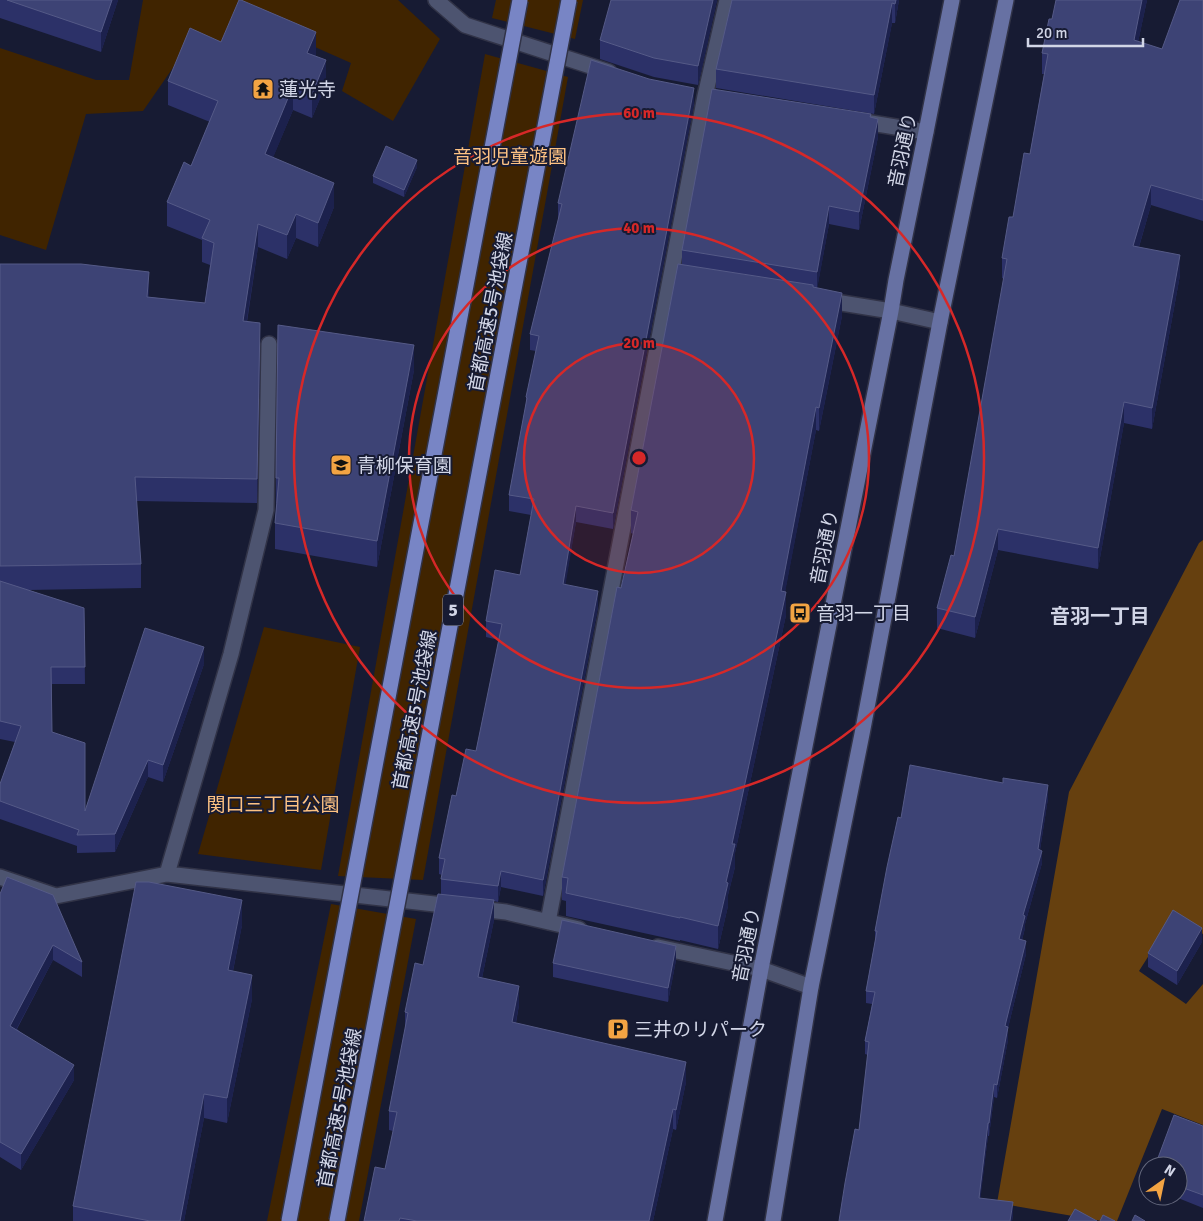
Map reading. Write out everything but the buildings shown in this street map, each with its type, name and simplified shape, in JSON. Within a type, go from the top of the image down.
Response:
[{"type":"highway","name":"首都高速5号池袋線","points":[[289,1221],[520,0]]},
{"type":"highway","name":"首都高速5号池袋線","points":[[337,1221],[569,0]]},
{"type":"main road","name":"音羽通り","points":[[715,1221],[761,969],[952,0]]},
{"type":"main road","points":[[773,1221],[811,987],[860,744],[940,322],[1006,0]]},
{"type":"street","points":[[436,0],[465,25],[624,77]]},
{"type":"street","points":[[548,922],[676,277],[727,0]]},
{"type":"street","points":[[687,93],[710,97]]},
{"type":"street","points":[[840,118],[926,132]]},
{"type":"street","points":[[806,298],[891,311],[940,322]]},
{"type":"street","points":[[167,874],[231,654],[266,510],[269,344]]},
{"type":"street","points":[[0,877],[56,896],[167,874],[506,912],[595,933]]},
{"type":"street","points":[[641,943],[761,969],[811,987]]},
{"type":"green space","points":[[143,0],[398,0],[440,39],[393,121],[342,91],[351,63],[236,12],[219,49],[195,36],[143,111],[86,114],[46,250],[0,235],[0,48],[96,80],[129,80]]},
{"type":"green space","points":[[496,0],[583,0],[575,39],[492,18]]},
{"type":"green space","name":"音羽児童遊園","points":[[485,54],[568,77],[423,880],[338,876]]},
{"type":"green space","name":"関口三丁目公園","points":[[264,627],[360,647],[321,870],[198,854]]},
{"type":"green space","points":[[331,904],[416,919],[359,1221],[267,1221]]},
{"type":"shaded area","points":[[1203,540],[1203,934],[1174,916],[1139,971],[1186,1004],[1203,984],[1203,1125],[1162,1109],[1143,1156],[1138,1156],[1138,1169],[1117,1221],[1102,1221],[997,1203],[1069,792],[1199,543]]},
{"type":"place","name":"蓮光寺","points":[[263,89]]},
{"type":"place","name":"青柳保育園","points":[[341,465]]},
{"type":"place","name":"音羽一丁目","points":[[800,613]]},
{"type":"place","name":"三井のリパーク","points":[[618,1029]]},
{"type":"district","name":"音羽一丁目","points":[[1100,616]]}]
